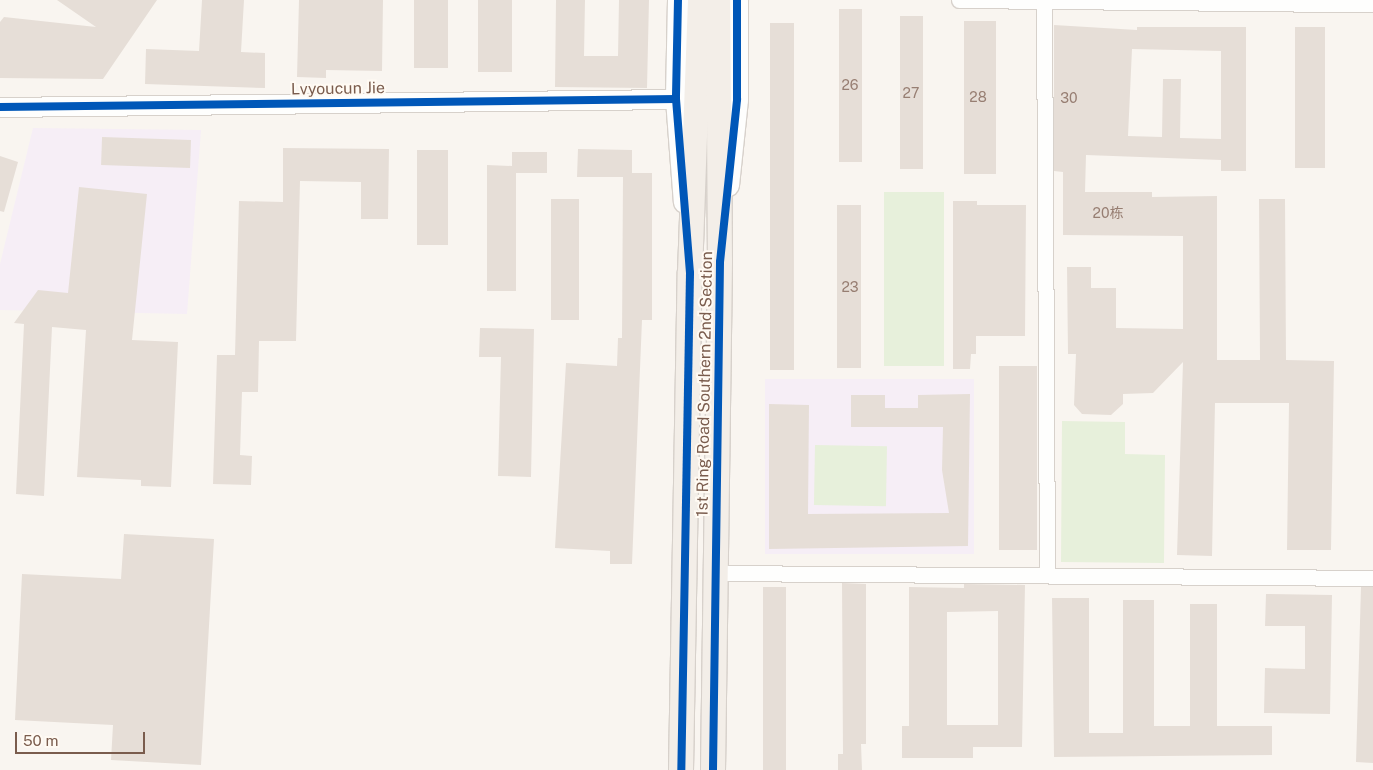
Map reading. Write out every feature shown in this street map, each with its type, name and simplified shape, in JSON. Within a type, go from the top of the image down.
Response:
[{"type":"main road","name":"1st Ring Road Southern 2nd Section","points":[[678,0],[676,99],[690,273],[681,770]]},
{"type":"main road","points":[[690,273],[700,0]]},
{"type":"main road","points":[[718,0],[720,262]]},
{"type":"main road","name":"1st Ring Road Southern 2nd Section","points":[[713,770],[714,573],[720,262],[737,99],[738,0]]},
{"type":"street","points":[[959,0],[1373,4]]},
{"type":"street","points":[[1044,1],[1047,575]]},
{"type":"street","name":"Lvyoucun Jie","points":[[0,107],[676,99]]},
{"type":"street","points":[[714,573],[1373,578]]},
{"type":"shaded area","points":[[33,128],[201,130],[187,314],[0,310],[0,264]]},
{"type":"shaded area","points":[[765,379],[974,379],[974,554],[765,554]]},
{"type":"green space","points":[[884,192],[944,192],[944,366],[884,366]]},
{"type":"green space","points":[[1062,421],[1125,422],[1125,454],[1165,455],[1164,563],[1061,562]]},
{"type":"green space","points":[[815,445],[887,446],[886,506],[814,505]]},
{"type":"building","points":[[57,0],[157,0],[103,79],[0,78],[0,22],[4,17],[96,27]]},
{"type":"building","points":[[202,0],[244,0],[241,52],[265,53],[265,88],[145,84],[146,49],[199,51]]},
{"type":"building","points":[[299,0],[383,0],[382,71],[326,70],[326,78],[297,77]]},
{"type":"building","points":[[414,0],[448,0],[448,68],[414,68]]},
{"type":"building","points":[[478,0],[512,0],[512,72],[478,72]]},
{"type":"building","points":[[556,0],[585,0],[584,56],[618,56],[619,0],[649,0],[647,88],[555,87]]},
{"type":"building","points":[[839,9],[862,9],[862,162],[839,162]]},
{"type":"building","points":[[900,16],[923,16],[923,169],[900,169]]},
{"type":"building","points":[[964,21],[996,21],[996,174],[964,174]]},
{"type":"building","points":[[770,23],[794,23],[794,370],[770,370]]},
{"type":"building","points":[[1054,25],[1137,30],[1137,27],[1246,27],[1246,171],[1221,171],[1221,160],[1086,155],[1085,192],[1152,192],[1152,197],[1217,196],[1217,360],[1260,360],[1259,199],[1285,199],[1286,360],[1334,361],[1331,550],[1287,550],[1289,403],[1215,403],[1212,556],[1177,555],[1183,362],[1153,393],[1123,394],[1123,404],[1111,415],[1082,414],[1074,405],[1076,354],[1068,354],[1067,267],[1091,267],[1091,288],[1116,288],[1116,328],[1183,329],[1183,236],[1063,235],[1063,172],[1054,171]],"holes":[[[1132,49],[1221,51],[1221,139],[1180,138],[1181,79],[1163,79],[1162,137],[1128,136]]]},
{"type":"building","points":[[1295,27],[1325,27],[1325,168],[1295,168]]},
{"type":"building","points":[[102,137],[191,140],[190,168],[101,165]]},
{"type":"building","points":[[283,148],[389,149],[388,219],[361,219],[361,182],[300,181],[296,341],[259,341],[258,392],[242,392],[240,455],[252,456],[251,485],[213,484],[217,355],[235,355],[239,201],[283,202]]},
{"type":"building","points":[[578,149],[632,150],[632,173],[652,173],[652,320],[642,320],[632,564],[610,564],[610,551],[555,548],[566,363],[617,366],[618,338],[622,338],[623,177],[577,177]]},
{"type":"building","points":[[417,150],[448,150],[448,245],[417,245]]},
{"type":"building","points":[[512,152],[547,152],[547,173],[516,173],[516,291],[487,291],[487,165],[512,166]]},
{"type":"building","points":[[0,156],[18,162],[4,212],[0,211]]},
{"type":"building","points":[[79,187],[147,194],[132,340],[178,342],[171,487],[141,486],[141,480],[77,477],[86,330],[52,327],[44,496],[16,494],[24,324],[14,323],[38,290],[68,293]]},
{"type":"building","points":[[551,199],[579,199],[579,320],[551,320]]},
{"type":"building","points":[[953,201],[977,201],[977,205],[1026,205],[1025,336],[976,336],[976,354],[971,354],[970,369],[953,369]]},
{"type":"building","points":[[837,205],[861,205],[861,368],[837,368]]},
{"type":"building","points":[[480,328],[534,329],[531,477],[498,476],[501,357],[479,357]]},
{"type":"building","points":[[999,366],[1037,366],[1037,550],[999,550]]},
{"type":"building","points":[[970,394],[968,546],[769,549],[769,404],[809,405],[808,514],[949,513],[942,470],[943,427],[851,427],[851,395],[885,395],[885,408],[918,408],[918,395]]},
{"type":"building","points":[[124,534],[214,539],[201,765],[111,760],[113,725],[15,720],[22,574],[121,579]]},
{"type":"building","points":[[842,583],[866,584],[866,744],[861,744],[862,770],[838,770],[838,754],[843,754]]},
{"type":"building","points":[[964,584],[1025,585],[1022,747],[973,747],[973,758],[902,758],[902,726],[909,726],[909,587],[964,588]],"holes":[[[998,611],[998,725],[947,725],[947,612]]]},
{"type":"building","points":[[763,587],[786,587],[786,770],[763,770]]},
{"type":"building","points":[[1361,587],[1373,587],[1373,763],[1356,762]]},
{"type":"building","points":[[1266,594],[1332,595],[1330,714],[1264,713],[1265,668],[1305,669],[1305,626],[1265,626]]},
{"type":"building","points":[[1052,598],[1089,598],[1089,733],[1123,733],[1123,600],[1154,600],[1154,726],[1190,726],[1190,604],[1217,604],[1217,726],[1272,726],[1272,755],[1054,757]]},
{"type":"cycle path","points":[[678,0],[676,99],[690,273],[681,770]]},
{"type":"cycle path","points":[[713,770],[720,262],[737,99],[737,0]]},
{"type":"cycle path","points":[[0,107],[676,99]]}]
